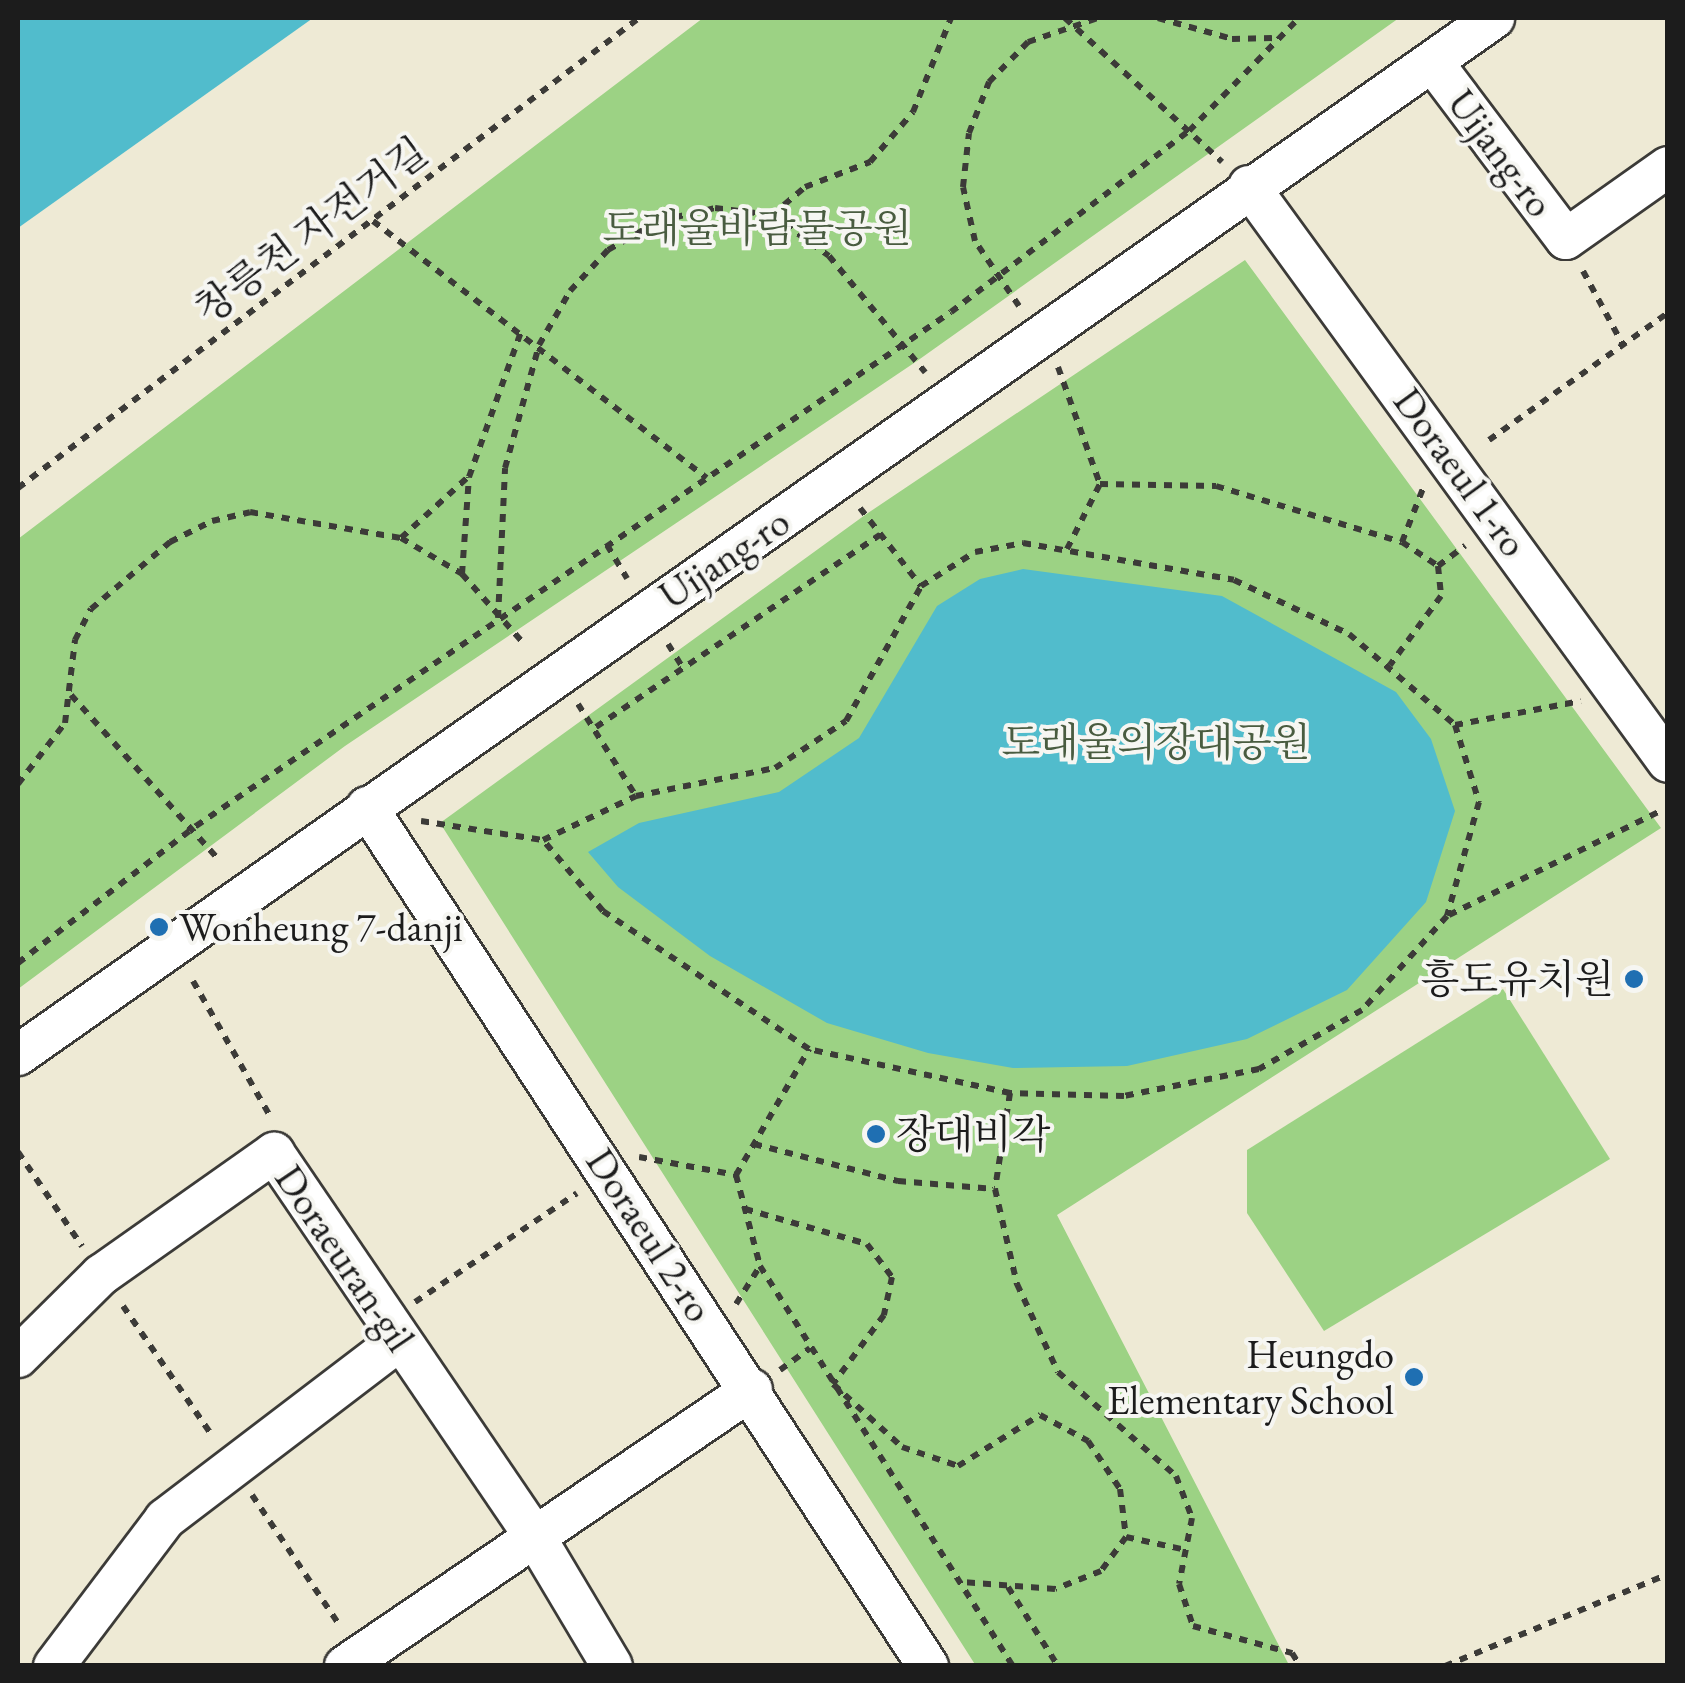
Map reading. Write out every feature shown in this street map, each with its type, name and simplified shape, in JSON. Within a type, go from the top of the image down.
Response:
[{"type":"street","name":"Uijang-ro","points":[[18,1056],[368,807],[1236,174],[1434,64],[1494,18]]},
{"type":"street","name":"Uijang-ro","points":[[1434,64],[1566,239],[1668,167]]},
{"type":"street","name":"Doraeul 1-ro","points":[[1236,174],[1668,762]]},
{"type":"street","name":"Doraeul 2-ro","points":[[368,807],[766,1380],[928,1666]]},
{"type":"street","name":"Doraeuran-gil","points":[[18,1356],[101,1275],[274,1153],[534,1535],[612,1666]]},
{"type":"street","points":[[54,1666],[165,1519],[393,1331]]},
{"type":"street","points":[[344,1666],[766,1380]]},
{"type":"path","name":"창릉천 자전거길","points":[[18,488],[639,18]]},
{"type":"path","points":[[772,214],[805,186],[870,162],[913,112],[952,18]]},
{"type":"path","points":[[1065,18],[1236,174]]},
{"type":"path","points":[[1019,306],[993,278],[963,187],[969,133],[989,82],[1028,42],[1074,23],[1098,18]]},
{"type":"path","points":[[1158,18],[1232,39],[1277,38]]},
{"type":"path","points":[[18,963],[196,826],[905,345],[1189,132],[1298,18]]},
{"type":"path","points":[[498,618],[506,468],[538,345],[596,264],[659,220],[715,208],[772,214],[830,256],[926,372]]},
{"type":"path","points":[[372,221],[708,478]]},
{"type":"path","points":[[1566,239],[1623,344]]},
{"type":"path","points":[[1489,440],[1668,313]]},
{"type":"path","points":[[462,574],[468,476],[521,332]]},
{"type":"path","points":[[1057,365],[1100,484],[1066,549]]},
{"type":"path","points":[[401,538],[468,476]]},
{"type":"path","points":[[1100,484],[1216,486],[1402,542],[1438,566],[1442,596],[1390,665]]},
{"type":"path","points":[[1402,542],[1424,486]]},
{"type":"path","points":[[856,504],[920,586]]},
{"type":"path","points":[[18,784],[45,760],[70,694],[75,640],[91,609],[170,542],[212,520],[250,512],[401,538],[462,574],[525,646]]},
{"type":"path","points":[[596,727],[880,536]]},
{"type":"path","points":[[1438,566],[1467,544]]},
{"type":"path","points":[[606,545],[627,578]]},
{"type":"path","points":[[420,821],[544,840],[636,796],[775,768],[846,721],[920,586],[975,552],[1066,549],[1234,580],[1349,634],[1390,665],[1455,725],[1479,802],[1448,916]]},
{"type":"path","points":[[664,638],[683,668]]},
{"type":"path","points":[[70,694],[196,826],[220,862]]},
{"type":"path","points":[[1455,725],[1582,700]]},
{"type":"path","points":[[578,704],[636,796]]},
{"type":"path","points":[[544,840],[603,910],[808,1050],[1010,1093],[1124,1096],[1259,1070],[1362,1010],[1448,916],[1662,810]]},
{"type":"path","points":[[193,981],[274,1124],[274,1153]]},
{"type":"path","points":[[808,1050],[736,1175],[760,1266],[1012,1666]]},
{"type":"path","points":[[1010,1093],[995,1189],[1016,1284],[1058,1372],[1176,1476],[1192,1518],[1179,1584],[1193,1626],[1292,1653],[1300,1666]]},
{"type":"path","points":[[754,1144],[898,1180],[995,1189]]},
{"type":"path","points":[[18,1152],[84,1250]]},
{"type":"path","points":[[638,1157],[736,1175]]},
{"type":"path","points":[[393,1331],[578,1193]]},
{"type":"path","points":[[745,1210],[867,1244],[892,1276],[884,1315],[833,1384]]},
{"type":"path","points":[[736,1304],[760,1266]]},
{"type":"path","points":[[122,1305],[214,1437]]},
{"type":"path","points":[[766,1380],[810,1348]]},
{"type":"path","points":[[833,1384],[902,1446],[958,1466],[1040,1416],[1088,1441],[1120,1489],[1126,1537],[1101,1570],[1055,1588],[962,1582]]},
{"type":"path","points":[[249,1490],[340,1626]]},
{"type":"path","points":[[1126,1537],[1186,1550]]},
{"type":"path","points":[[1446,1666],[1668,1574]]},
{"type":"path","points":[[1007,1586],[1032,1612],[1058,1666]]},
{"type":"path","points":[[1191,1666],[1205,1666]]},
{"type":"green space","name":"도래울바람물공원","points":[[703,18],[1399,18],[917,361],[345,746],[18,989],[18,539]]},
{"type":"green space","name":"도래울의장대공원","points":[[1245,260],[1661,828],[1057,1215],[1289,1665],[976,1666],[440,823],[865,515]]},
{"type":"green space","points":[[1503,989],[1610,1159],[1324,1331],[1247,1213],[1247,1150]]},
{"type":"water","points":[[18,18],[313,18],[18,228]]},
{"type":"water","points":[[1023,569],[1222,596],[1396,692],[1431,739],[1455,811],[1426,902],[1347,990],[1247,1039],[1127,1066],[1013,1068],[928,1053],[827,1023],[710,956],[618,887],[588,852],[639,823],[779,792],[859,738],[937,606],[980,579]]},
{"type":"place","name":"Wonheung 7-danji","points":[[159,927]]},
{"type":"place","name":"흥도유치원","points":[[1634,979]]},
{"type":"place","name":"장대비각","points":[[876,1134]]},
{"type":"place","name":"Heungdo Elementary School","points":[[1414,1377]]}]
